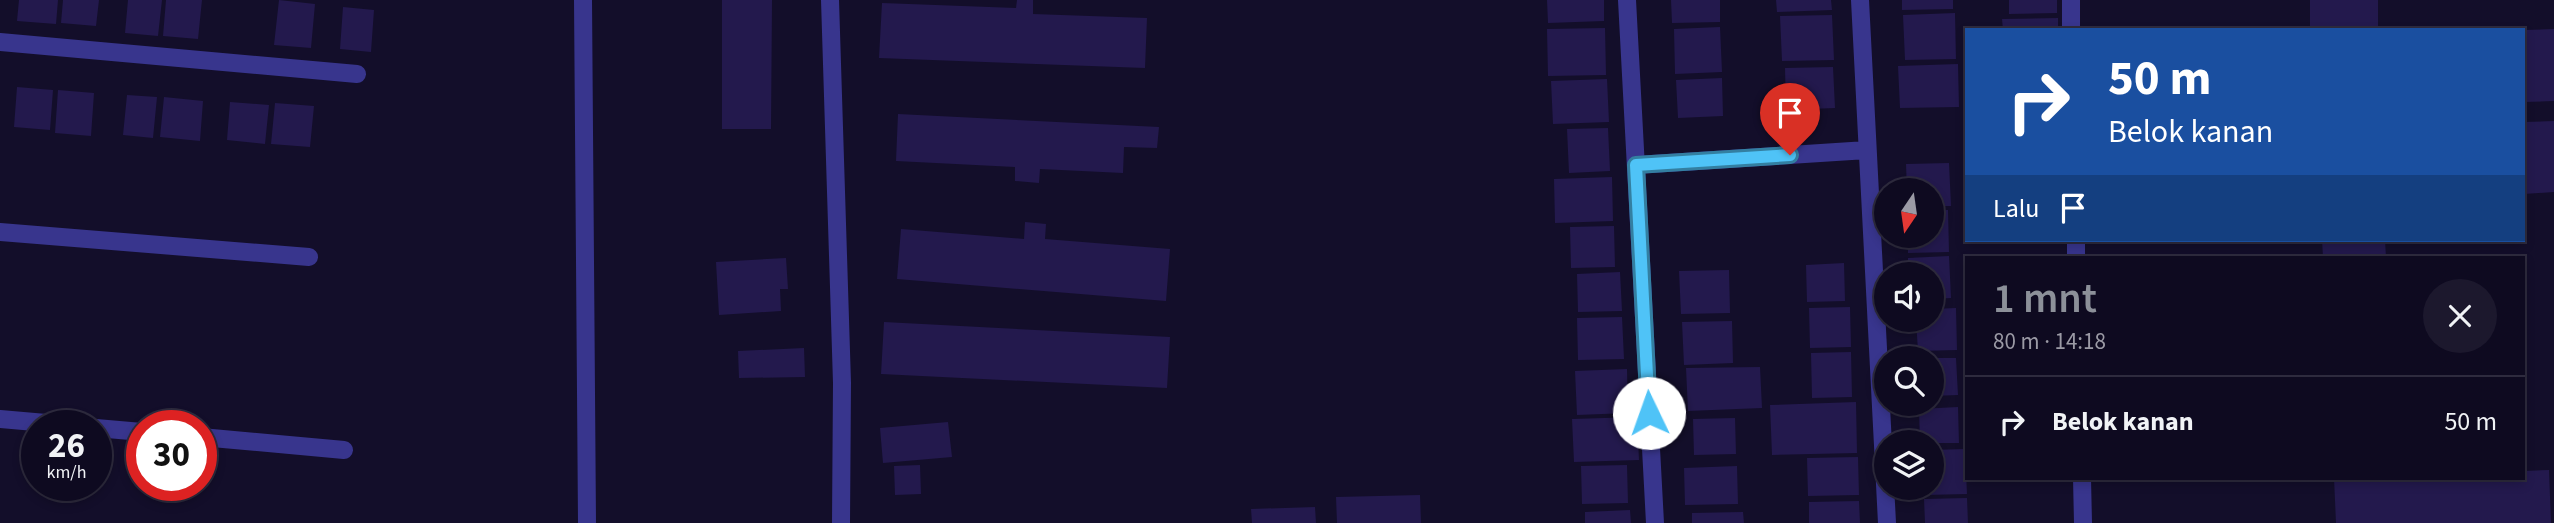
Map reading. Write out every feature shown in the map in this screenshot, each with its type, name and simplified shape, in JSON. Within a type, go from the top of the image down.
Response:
[{"type":"street","points":[[583,0],[587,523]]},
{"type":"street","points":[[830,0],[842,383],[841,523]]},
{"type":"street","points":[[1627,0],[1655,523]]},
{"type":"street","points":[[1860,0],[1887,523]]},
{"type":"street","points":[[2071,0],[2071,28]]},
{"type":"street","points":[[0,42],[357,74]]},
{"type":"street","points":[[1636,165],[1867,150]]},
{"type":"street","points":[[0,232],[309,257]]},
{"type":"street","points":[[0,419],[21,421]]},
{"type":"street","points":[[217,438],[344,450]]},
{"type":"street","points":[[2082,480],[2083,523]]},
{"type":"building","points":[[19,0],[58,0],[56,24],[17,21]]},
{"type":"building","points":[[63,0],[99,0],[96,26],[61,23]]},
{"type":"building","points":[[128,0],[162,0],[158,36],[125,33]]},
{"type":"building","points":[[166,0],[202,0],[198,39],[163,36]]},
{"type":"building","points":[[279,0],[315,4],[311,48],[274,45]]},
{"type":"building","points":[[722,0],[772,0],[771,129],[722,129]]},
{"type":"building","points":[[1017,0],[1033,0],[1033,14],[1147,18],[1145,68],[879,58],[882,3],[1016,8]]},
{"type":"building","points":[[1547,0],[1604,0],[1604,21],[1548,23]]},
{"type":"building","points":[[1671,0],[1720,0],[1720,22],[1672,23]]},
{"type":"building","points":[[1776,0],[1831,0],[1832,10],[1777,12]]},
{"type":"building","points":[[1902,0],[1953,0],[1953,9],[1902,10]]},
{"type":"building","points":[[2009,0],[2057,0],[2057,13],[2009,14]]},
{"type":"building","points":[[2310,0],[2378,0],[2378,28],[2310,28]]},
{"type":"building","points":[[343,7],[374,10],[371,52],[340,49]]},
{"type":"building","points":[[1955,13],[1956,59],[1905,60],[1903,15]]},
{"type":"building","points":[[1832,15],[1834,60],[1782,61],[1780,16]]},
{"type":"building","points":[[2058,18],[2058,28],[2003,28],[2002,19]]},
{"type":"building","points":[[1720,27],[1722,72],[1675,74],[1674,29]]},
{"type":"building","points":[[1605,28],[1606,75],[1548,76],[1547,29]]},
{"type":"building","points":[[2554,29],[2554,101],[2525,102],[2525,30]]},
{"type":"building","points":[[1958,64],[1959,107],[1900,108],[1898,66]]},
{"type":"building","points":[[1833,67],[1835,108],[1786,110],[1785,68]]},
{"type":"building","points":[[1722,78],[1723,116],[1678,118],[1676,80]]},
{"type":"building","points":[[1607,79],[1609,122],[1553,124],[1551,81]]},
{"type":"building","points":[[17,87],[53,90],[50,130],[14,127]]},
{"type":"building","points":[[58,90],[94,93],[91,136],[55,133]]},
{"type":"building","points":[[127,95],[157,97],[153,138],[123,135]]},
{"type":"building","points":[[164,97],[203,101],[200,141],[160,137]]},
{"type":"building","points":[[230,102],[269,105],[265,144],[227,140]]},
{"type":"building","points":[[275,103],[314,106],[310,147],[271,144]]},
{"type":"building","points":[[898,114],[1159,127],[1157,148],[1124,147],[1123,173],[1040,169],[1039,183],[1015,181],[1015,167],[896,161]]},
{"type":"building","points":[[2554,121],[2554,192],[2525,194],[2525,122]]},
{"type":"building","points":[[1608,128],[1610,171],[1569,173],[1567,129]]},
{"type":"building","points":[[1949,163],[1951,206],[1944,206],[1944,178],[1907,178],[1906,164]]},
{"type":"building","points":[[1612,177],[1613,221],[1555,223],[1554,179]]},
{"type":"building","points":[[1944,210],[1948,210],[1949,252],[1908,253],[1908,248],[1944,248]]},
{"type":"building","points":[[1025,222],[1046,224],[1045,239],[1170,249],[1166,301],[897,279],[901,229],[1024,239]]},
{"type":"building","points":[[1614,226],[1615,267],[1571,268],[1570,227]]},
{"type":"building","points":[[2322,242],[2385,242],[2386,256],[2323,256]]},
{"type":"building","points":[[1949,256],[1951,298],[1944,298],[1944,262],[1908,262],[1908,258]]},
{"type":"building","points":[[786,258],[788,289],[780,289],[781,311],[719,315],[716,262]]},
{"type":"building","points":[[1844,263],[1845,301],[1807,302],[1806,265]]},
{"type":"building","points":[[1729,270],[1730,313],[1681,314],[1679,271]]},
{"type":"building","points":[[1620,272],[1622,311],[1578,312],[1577,274]]},
{"type":"building","points":[[1850,307],[1851,347],[1810,348],[1809,308]]},
{"type":"building","points":[[1944,308],[1956,308],[1957,350],[1944,350],[1944,346],[1918,346],[1917,332],[1944,332]]},
{"type":"building","points":[[1622,317],[1624,359],[1578,360],[1577,318]]},
{"type":"building","points":[[1732,321],[1733,363],[1684,365],[1682,322]]},
{"type":"building","points":[[884,322],[1170,337],[1167,388],[881,374]]},
{"type":"building","points":[[804,348],[805,377],[739,378],[738,351]]},
{"type":"building","points":[[1851,352],[1852,397],[1812,398],[1811,353]]},
{"type":"building","points":[[1944,358],[1956,358],[1958,395],[1944,396]]},
{"type":"building","points":[[1760,367],[1762,408],[1688,411],[1686,368]]},
{"type":"building","points":[[1627,369],[1628,413],[1577,415],[1575,371]]},
{"type":"building","points":[[1856,402],[1857,453],[1772,455],[1770,405]]},
{"type":"building","points":[[1958,407],[1959,443],[1944,443],[1944,430],[1920,430],[1919,416],[1944,416],[1944,408]]},
{"type":"building","points":[[1637,417],[1639,460],[1574,462],[1572,419]]},
{"type":"building","points":[[1735,418],[1736,454],[1694,455],[1693,419]]},
{"type":"building","points":[[948,422],[952,457],[883,463],[880,428]]},
{"type":"building","points":[[1965,449],[1967,494],[1944,495],[1944,450]]},
{"type":"building","points":[[1858,457],[1859,495],[1808,496],[1807,458]]},
{"type":"building","points":[[920,465],[921,494],[895,495],[894,466]]},
{"type":"building","points":[[1627,465],[1628,503],[1582,504],[1581,466]]},
{"type":"building","points":[[1737,466],[1738,504],[1685,505],[1684,468]]},
{"type":"building","points":[[2549,470],[2551,523],[2336,523],[2334,480],[2525,480],[2525,471]]},
{"type":"building","points":[[1420,495],[1421,523],[1337,523],[1336,497]]},
{"type":"building","points":[[1967,498],[1968,523],[1925,523],[1924,500]]},
{"type":"building","points":[[1859,501],[1860,523],[1809,523],[1809,502]]},
{"type":"building","points":[[1315,507],[1316,523],[1252,523],[1251,509]]},
{"type":"building","points":[[1630,510],[1631,523],[1585,523],[1585,512]]},
{"type":"building","points":[[1743,512],[1744,523],[1692,523],[1692,513]]},
{"type":"route","points":[[1649,413],[1636,165],[1790,155]]}]
